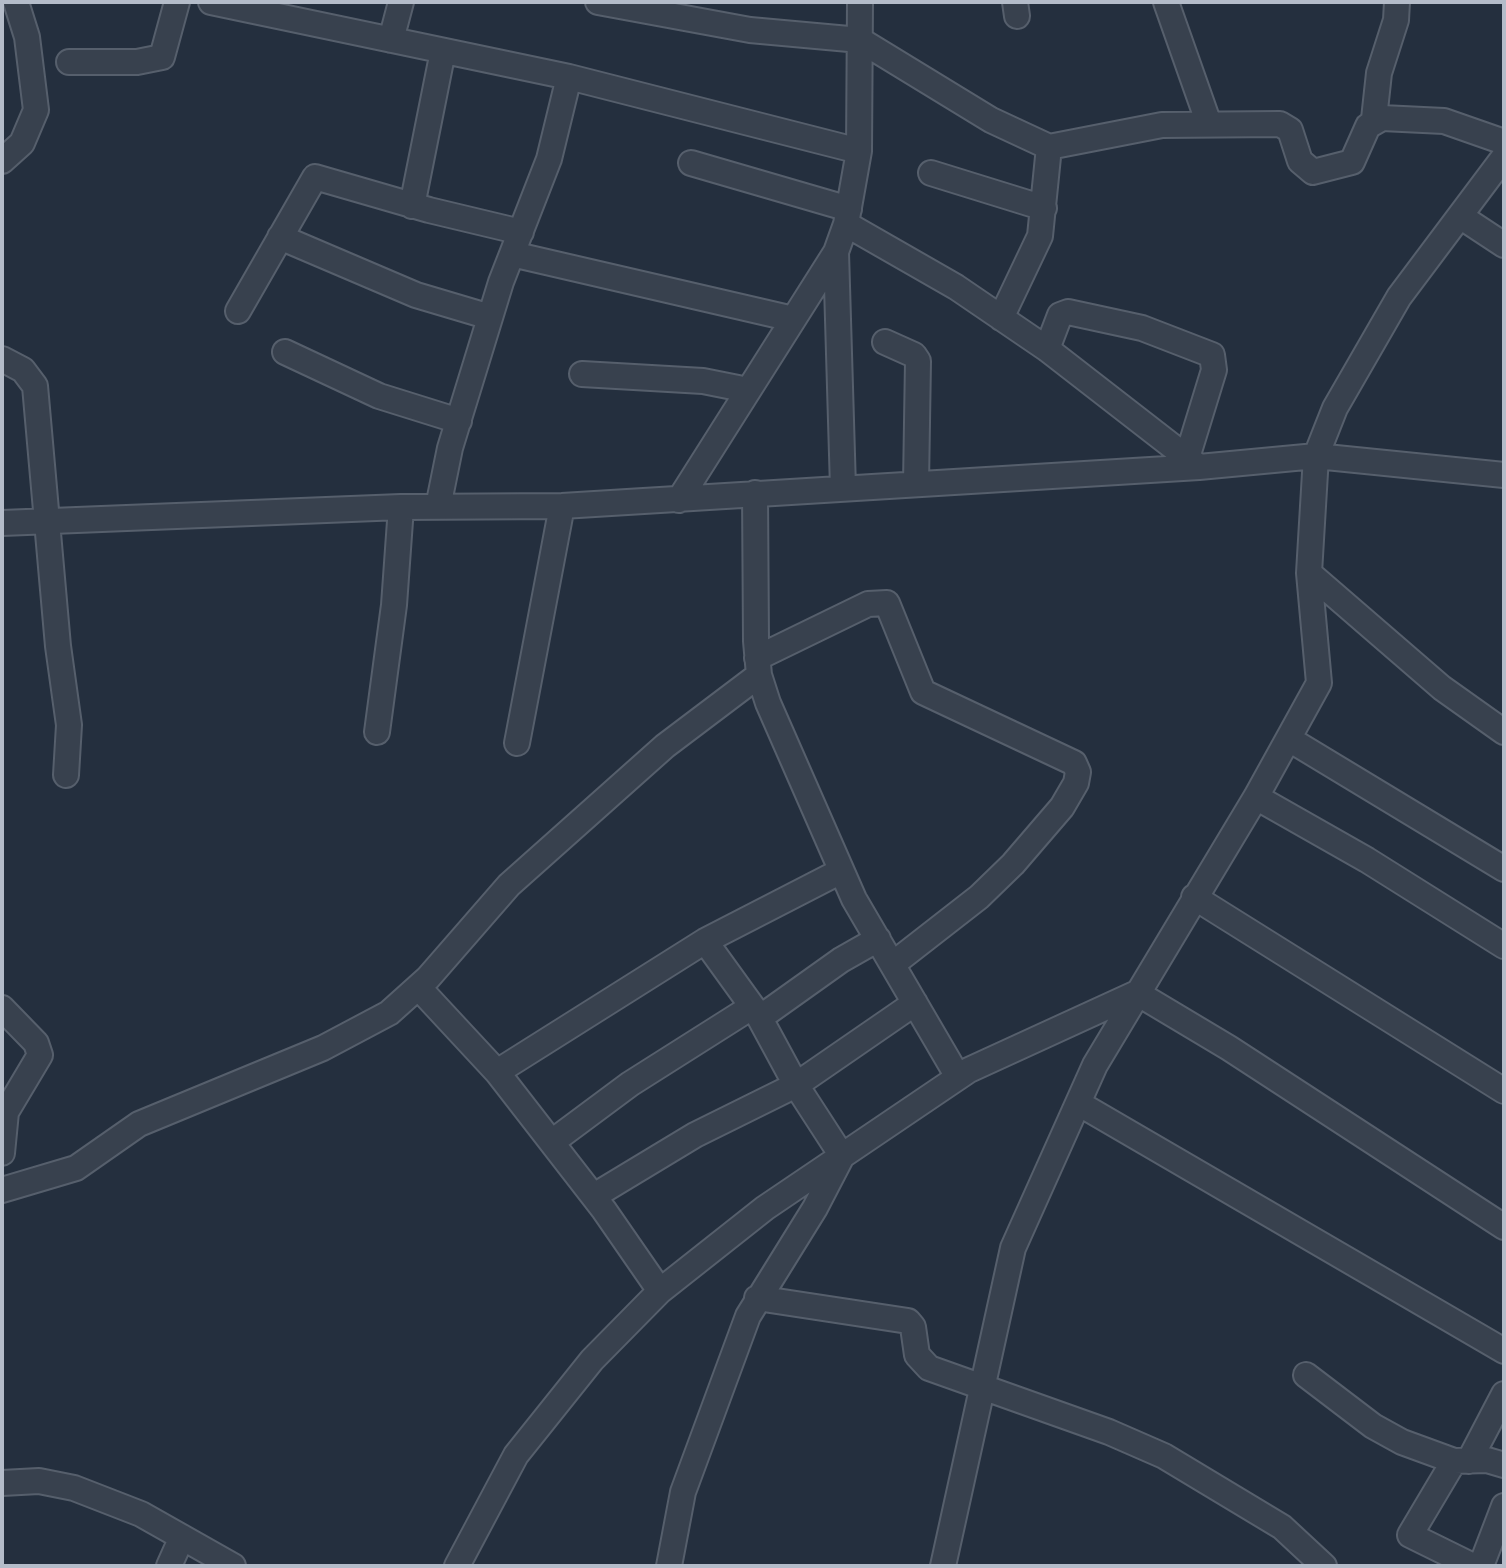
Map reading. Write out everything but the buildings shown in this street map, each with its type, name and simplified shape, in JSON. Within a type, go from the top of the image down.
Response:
[{"type":"street","points":[[2,161],[22,143],[36,110],[27,37],[16,2]]},
{"type":"street","points":[[69,62],[137,62],[162,57],[177,2]]},
{"type":"street","points":[[211,2],[569,77],[859,151]]},
{"type":"street","points":[[391,40],[401,2]]},
{"type":"street","points":[[598,2],[750,30],[860,40],[991,120],[1049,147],[1162,125],[1287,125],[1300,161],[1313,172],[1352,162],[1374,119],[1379,73],[1396,20],[1397,2]]},
{"type":"street","points":[[679,500],[836,252],[848,217],[859,151],[860,2]]},
{"type":"street","points":[[1166,2],[1209,124]]},
{"type":"street","points":[[412,206],[443,51]]},
{"type":"street","points":[[438,507],[459,421],[490,317],[549,159],[569,77]]},
{"type":"street","points":[[1374,119],[1444,121],[1504,142]]},
{"type":"street","points":[[1001,318],[1040,236],[1049,147]]},
{"type":"street","points":[[943,1566],[1013,1248],[1095,1065],[1256,797],[1319,683],[1309,573],[1316,456],[1335,408],[1399,297],[1504,157]]},
{"type":"street","points":[[691,163],[848,217],[1047,349],[1193,462]]},
{"type":"street","points":[[931,173],[1044,208]]},
{"type":"street","points":[[238,311],[315,177],[412,206],[516,243],[793,319]]},
{"type":"street","points":[[1460,216],[1504,245]]},
{"type":"street","points":[[280,237],[416,295],[490,317]]},
{"type":"street","points":[[836,252],[843,488]]},
{"type":"street","points":[[1047,349],[1060,315],[1068,312],[1142,328],[1212,355],[1214,370],[1193,462]]},
{"type":"street","points":[[885,342],[914,355],[918,361],[916,484]]},
{"type":"street","points":[[285,352],[379,396],[459,421]]},
{"type":"street","points":[[2,359],[23,370],[35,386],[69,725],[66,775]]},
{"type":"street","points":[[582,374],[703,381],[748,390]]},
{"type":"street","points":[[2,523],[401,507],[562,506],[1316,456],[1504,475]]},
{"type":"street","points":[[755,493],[758,666],[841,871],[958,1077]]},
{"type":"street","points":[[517,743],[562,506]]},
{"type":"street","points":[[377,732],[394,605],[401,507]]},
{"type":"street","points":[[1309,573],[1442,688],[1504,732]]},
{"type":"street","points":[[2,1190],[76,1168],[139,1124],[323,1048],[389,1013],[419,988],[509,885],[758,666],[868,604],[887,603],[923,692],[1074,763],[1078,772],[1076,783],[1062,807],[1013,864],[979,897],[893,964]]},
{"type":"street","points":[[1289,739],[1504,869]]},
{"type":"street","points":[[1256,797],[1367,860],[1504,946]]},
{"type":"street","points":[[497,1072],[705,941],[841,871]]},
{"type":"street","points":[[1194,897],[1504,1091]]},
{"type":"street","points":[[552,1142],[630,1084],[753,1010],[768,1012],[841,960],[878,939]]},
{"type":"street","points":[[705,941],[753,1010],[842,1156]]},
{"type":"street","points":[[419,988],[497,1072],[594,1196],[660,1291]]},
{"type":"street","points":[[457,1566],[516,1455],[537,1426],[592,1360],[660,1291],[753,1217],[958,1077],[1137,993]]},
{"type":"street","points":[[1137,993],[1229,1048],[1504,1227]]},
{"type":"street","points":[[594,1196],[695,1135],[796,1085],[915,1003]]},
{"type":"street","points":[[2,1008],[36,1043],[40,1055],[6,1112],[2,1153]]},
{"type":"street","points":[[1078,1103],[1504,1351]]},
{"type":"street","points":[[670,1555],[683,1492],[757,1298],[815,1208],[842,1156]]},
{"type":"street","points":[[757,1298],[908,1321],[913,1327],[921,1362],[984,1389],[1109,1432],[1164,1456],[1282,1527],[1324,1566]]},
{"type":"street","points":[[1306,1375],[1373,1426],[1402,1442],[1462,1461],[1487,1460],[1504,1465]]},
{"type":"street","points":[[1473,1566],[1410,1535],[1504,1394]]},
{"type":"street","points":[[2,1483],[39,1481],[64,1484],[141,1514],[233,1566]]},
{"type":"street","points":[[1481,1566],[1504,1506]]},
{"type":"street","points":[[169,1566],[182,1537]]}]
